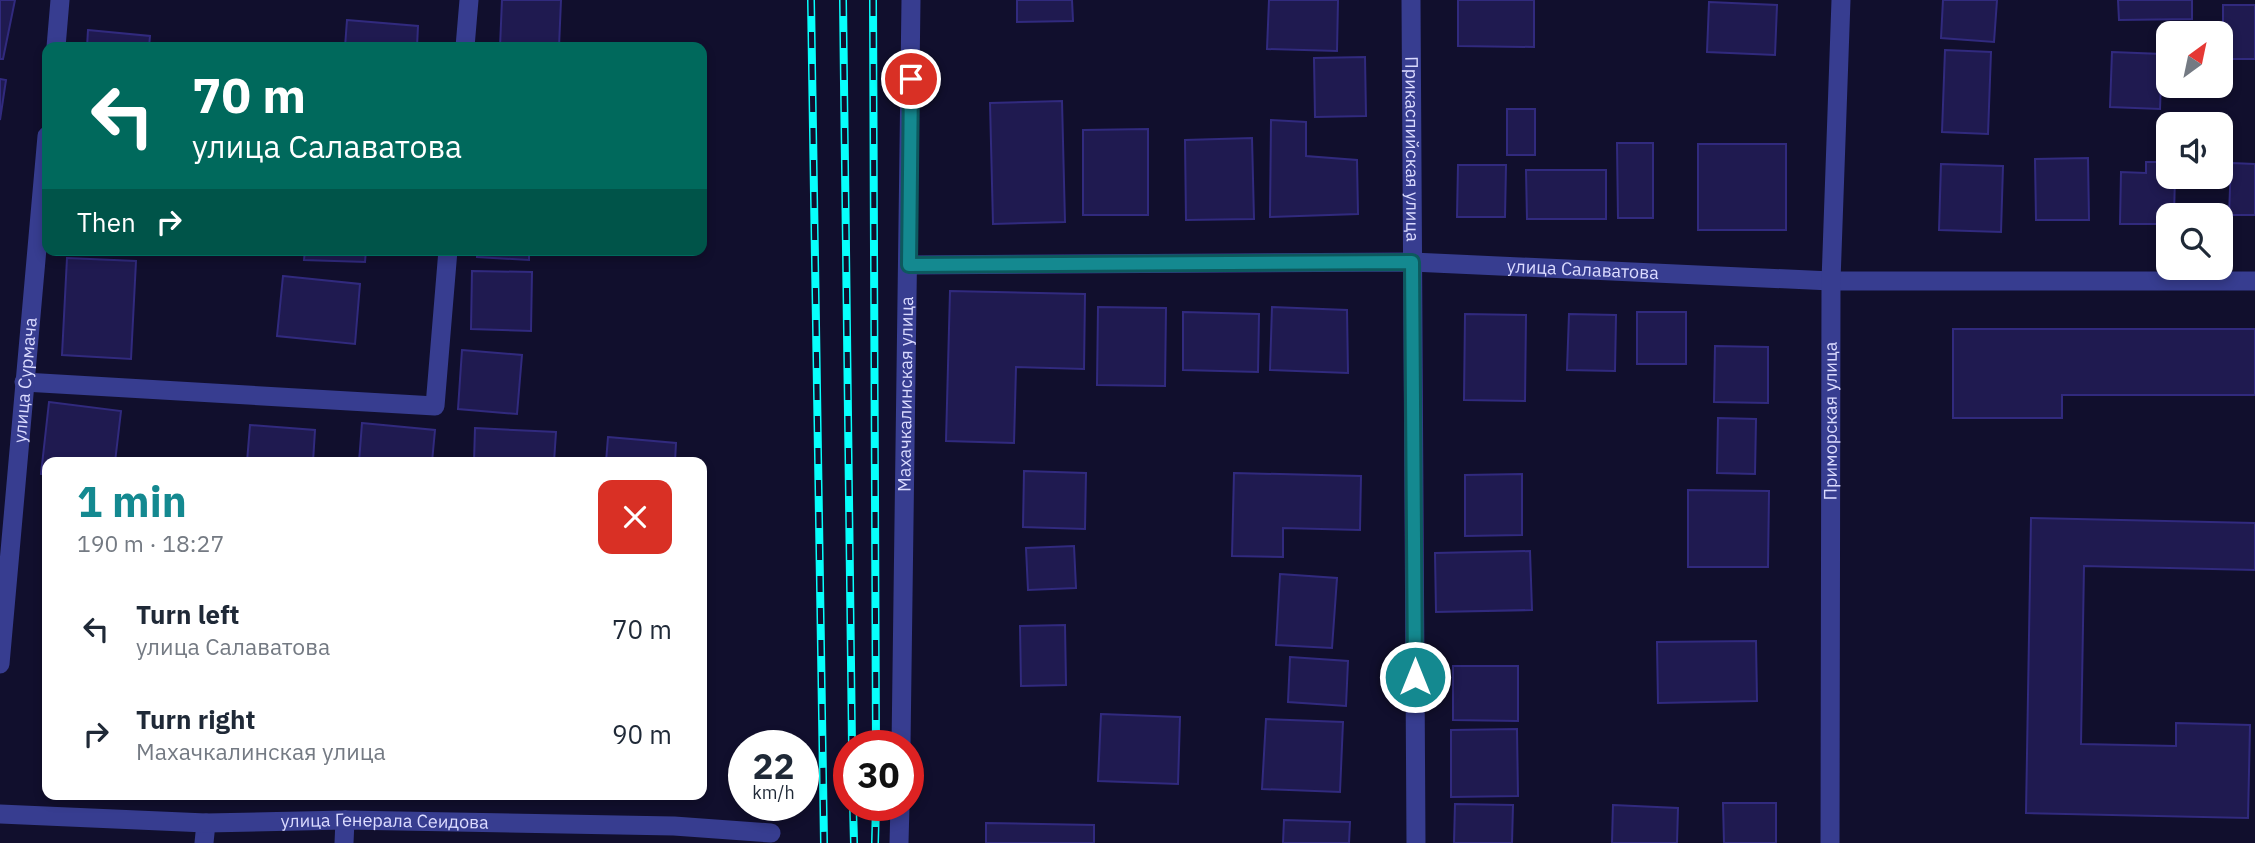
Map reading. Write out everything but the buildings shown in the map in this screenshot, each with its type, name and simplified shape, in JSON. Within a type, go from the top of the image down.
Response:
[{"type":"street","points":[[56,42],[60,0]]},
{"type":"street","points":[[465,42],[469,0]]},
{"type":"street","name":"Махачкалинская улица","points":[[901,730],[911,0]]},
{"type":"street","name":"Прикаспийская улица","points":[[1411,0],[1416,843]]},
{"type":"street","name":"Приморская улица","points":[[1830,843],[1831,281],[1841,0]]},
{"type":"street","name":"улица Сурмача","points":[[0,664],[42,189]]},
{"type":"street","points":[[24,382],[435,406],[448,256]]},
{"type":"street","name":"улица Салаватова","points":[[909,265],[1412,262],[1831,281],[2255,281]]},
{"type":"street","name":"улица Генерала Сеидова","points":[[0,814],[205,823],[345,820],[674,826],[770,838]]},
{"type":"street","points":[[344,843],[345,820]]},
{"type":"street","points":[[899,843],[900,821]]},
{"type":"street","points":[[204,843],[205,823]]},
{"type":"railway","points":[[811,0],[824,843]]},
{"type":"railway","points":[[843,0],[852,730]]},
{"type":"railway","points":[[873,0],[876,730]]},
{"type":"railway","points":[[853,821],[854,843]]},
{"type":"railway","points":[[875,843],[876,821]]},
{"type":"route","points":[[911,79],[909,265],[1412,262],[1415,677]]}]
